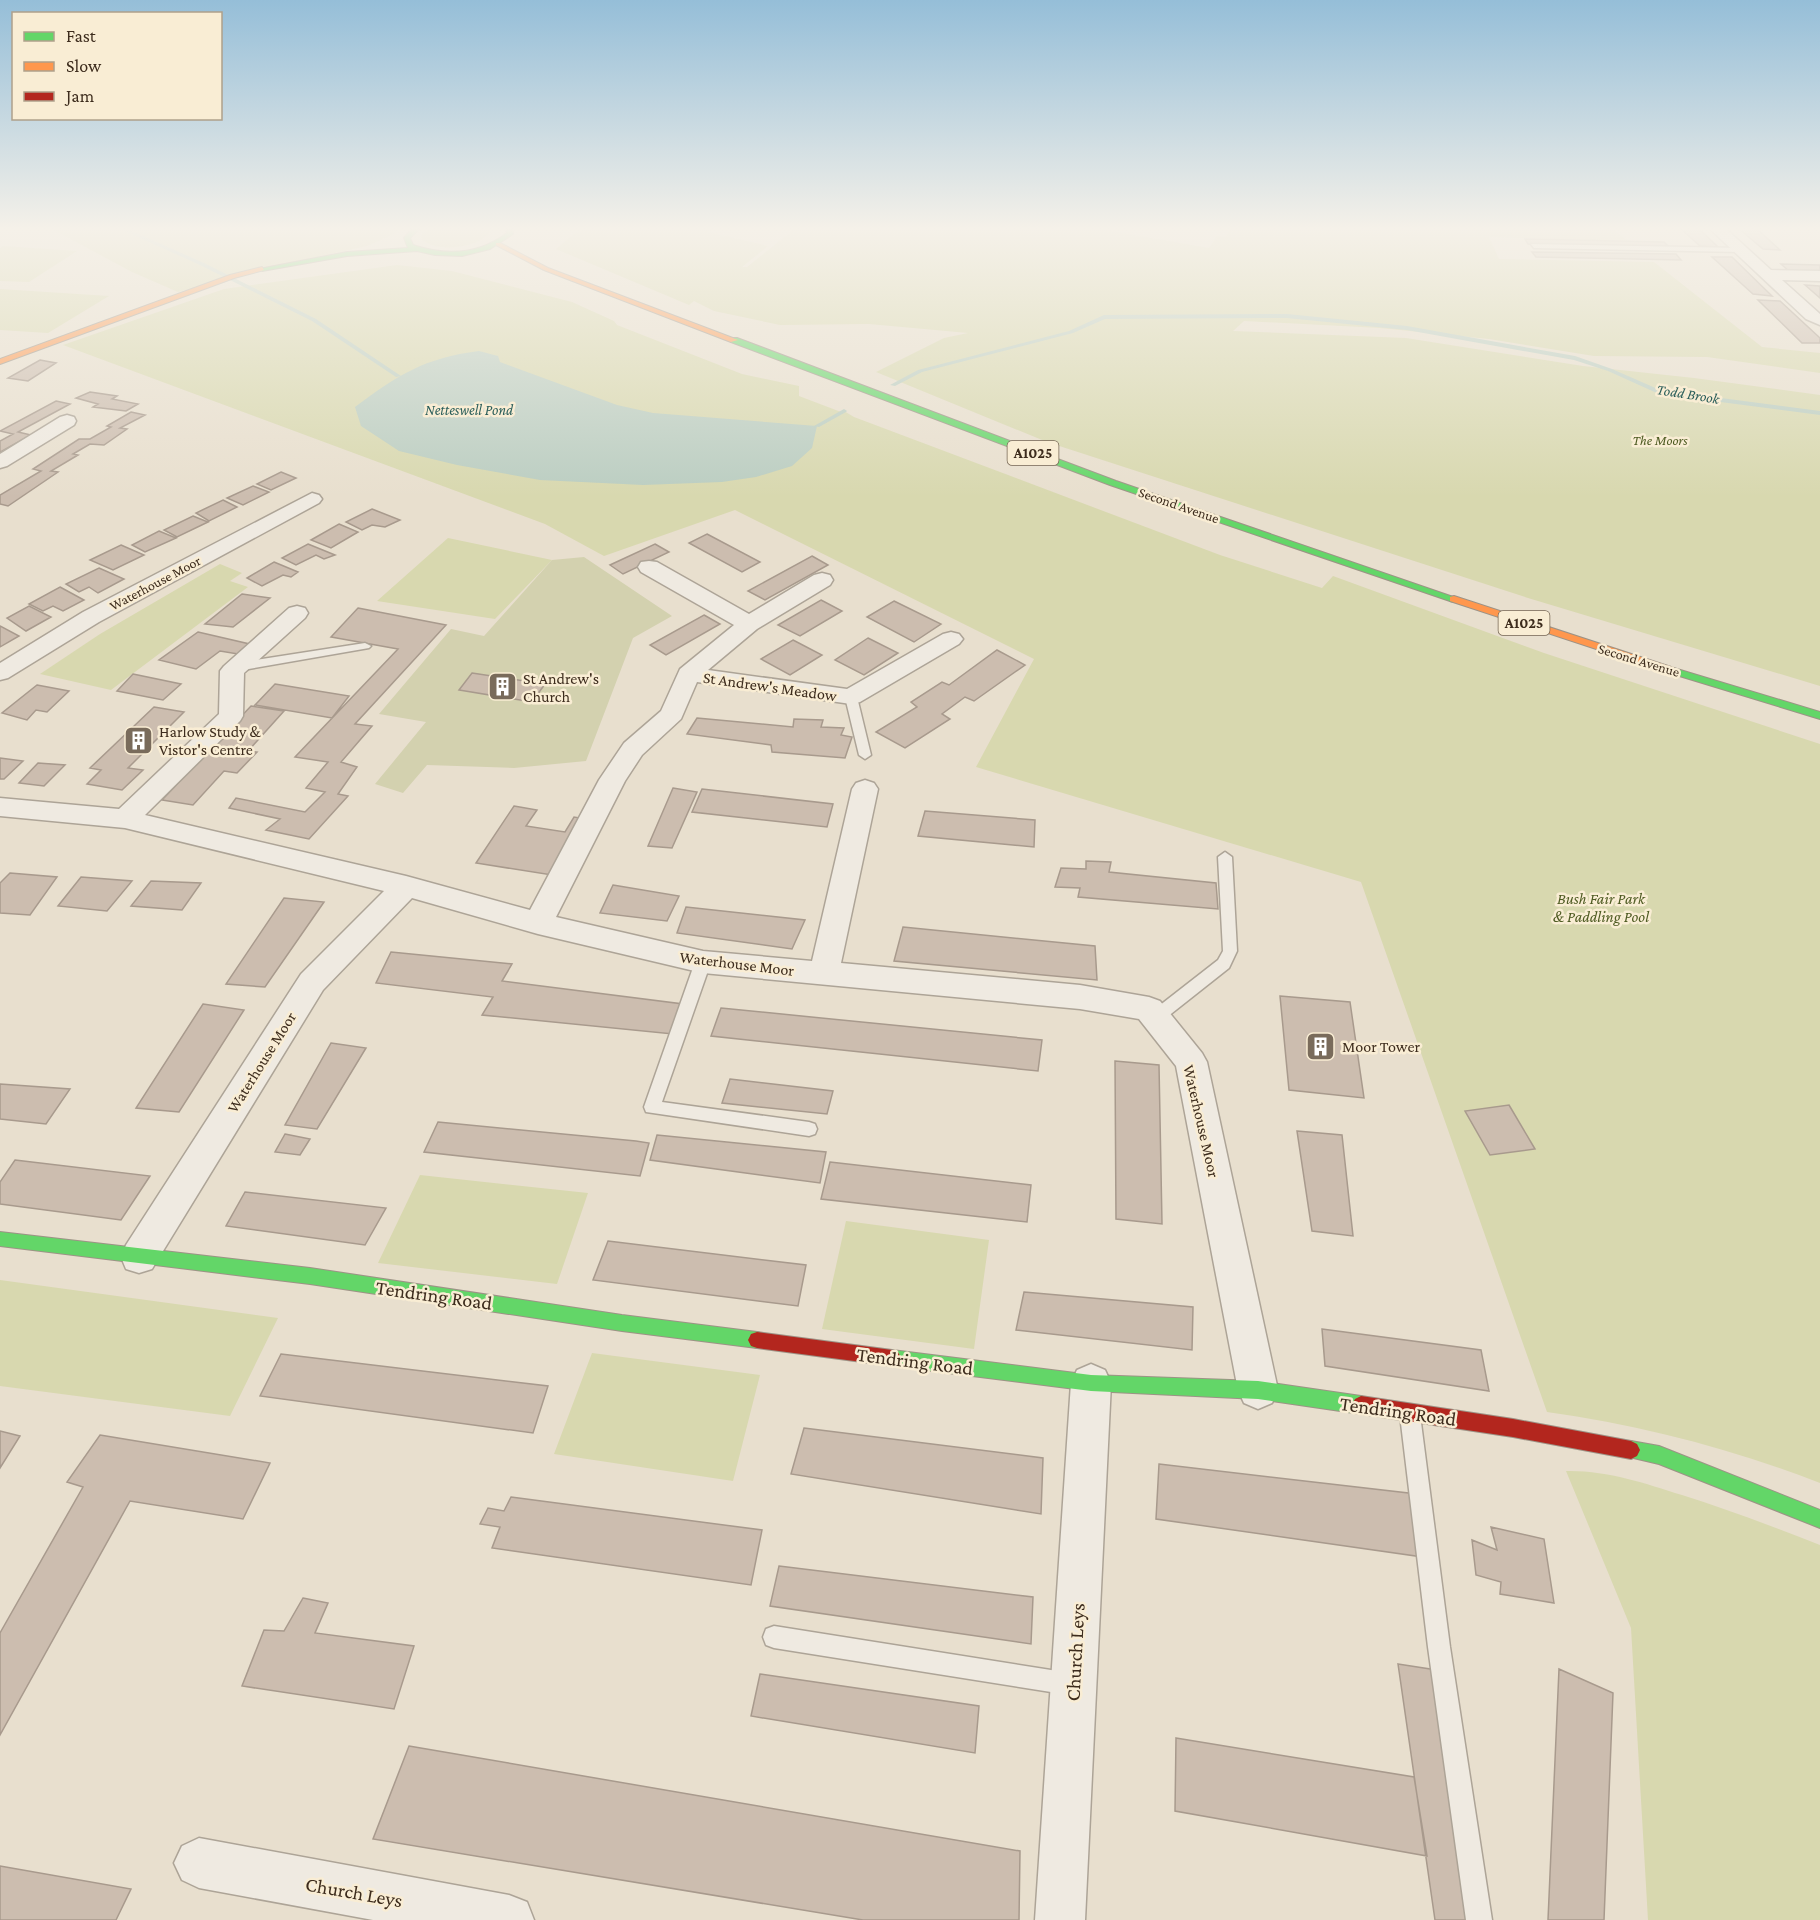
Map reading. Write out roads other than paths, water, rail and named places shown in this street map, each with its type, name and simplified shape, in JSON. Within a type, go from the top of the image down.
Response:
[{"type":"main road","points":[[0,362],[120,318]]},
{"type":"main road","name":"Second Avenue","points":[[675,318],[1113,483],[1571,639],[1820,716]]},
{"type":"main road","name":"Tendring Road","points":[[0,1239],[310,1276],[622,1323],[1091,1383],[1258,1390],[1513,1428],[1659,1455],[1820,1519]]},
{"type":"street","points":[[0,462],[67,421]]},
{"type":"street","name":"Waterhouse Moor","points":[[0,673],[92,617],[312,499]]},
{"type":"street","points":[[649,567],[749,624]]},
{"type":"street","points":[[688,674],[749,624],[822,580]]},
{"type":"street","points":[[125,819],[231,716],[232,671],[297,613]]},
{"type":"street","name":"St Andrew's Meadow","points":[[537,923],[612,780],[633,749],[672,714],[688,674],[851,697],[951,639]]},
{"type":"street","points":[[824,973],[865,789]]},
{"type":"street","name":"Waterhouse Moor","points":[[0,807],[125,819],[406,886],[537,923],[703,962],[1080,997],[1149,1009],[1191,1062],[1258,1390]]},
{"type":"street","name":"Waterhouse Moor","points":[[139,1257],[312,982],[406,886]]},
{"type":"street","name":"Church Leys","points":[[1059,1920],[1091,1383]]},
{"type":"street","name":"Church Leys","points":[[199,1863],[508,1920]]},
{"type":"lane","points":[[237,667],[365,646]]},
{"type":"lane","points":[[851,697],[865,755]]},
{"type":"lane","points":[[1156,1017],[1224,964],[1230,951],[1225,857]]},
{"type":"lane","points":[[703,962],[652,1107],[809,1129]]},
{"type":"lane","points":[[1410,1413],[1439,1647],[1479,1920]]},
{"type":"lane","points":[[774,1637],[1073,1684]]},
{"type":"water","name":"Netteswell Pond","points":[[479,351],[498,356],[500,362],[617,405],[653,413],[817,426],[812,448],[792,466],[756,477],[722,482],[643,485],[540,480],[457,465],[399,451],[361,426],[355,407],[399,377],[442,358]]},
{"type":"waterway","name":"Todd Brook","points":[[309,318],[398,376]]},
{"type":"waterway","name":"Todd Brook","points":[[893,385],[920,371],[1071,332],[1103,318]]},
{"type":"waterway","name":"Todd Brook","points":[[1303,318],[1407,328],[1575,358],[1610,370],[1659,392],[1820,413]]},
{"type":"waterway","name":"Todd Brook","points":[[817,426],[844,411]]},
{"type":"place","name":"St Andrew's Church","points":[[502,687]]},
{"type":"place","name":"Harlow Study & Vistor's Centre","points":[[138,740]]},
{"type":"place","name":"Moor Tower","points":[[1321,1046]]},
{"type":"park label","name":"The Moors","points":[[1660,440]]},
{"type":"park label","name":"Bush Fair Park & Paddling Pool","points":[[1601,907]]}]
